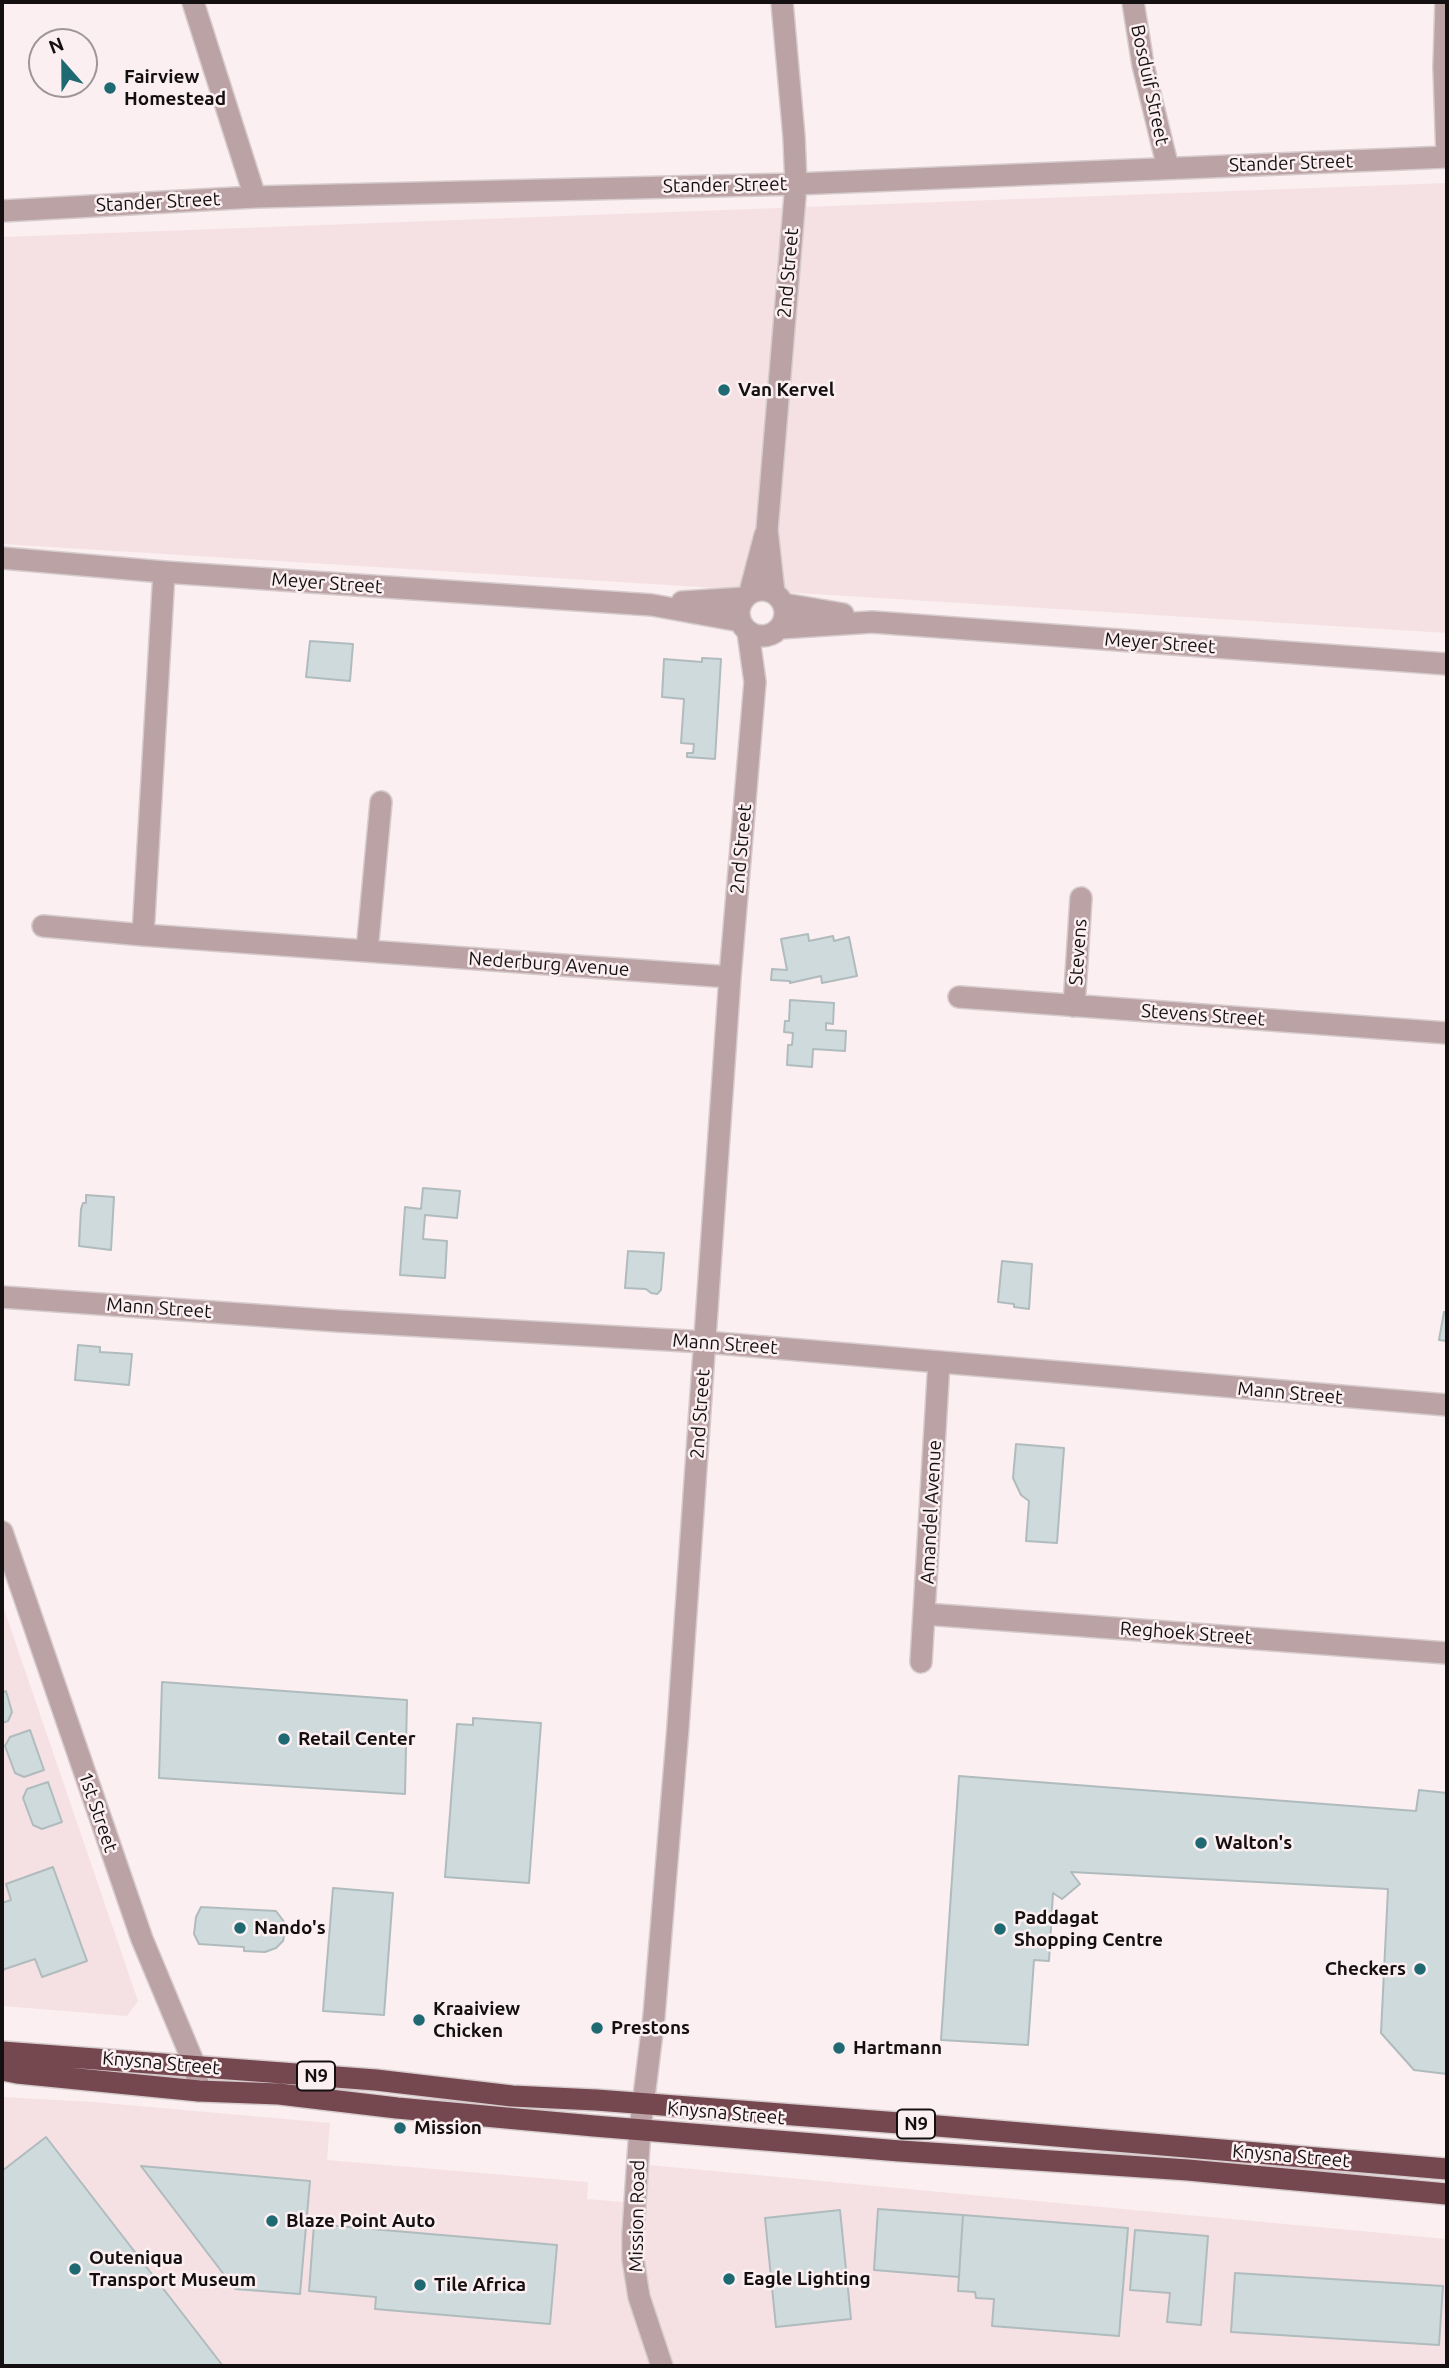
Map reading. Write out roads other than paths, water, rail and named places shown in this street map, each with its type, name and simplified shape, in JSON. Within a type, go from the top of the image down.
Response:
[{"type":"highway","name":"Knysna Street","points":[[2,2052],[376,2080],[512,2096],[926,2125],[1447,2169]]},
{"type":"highway","name":"Knysna Street","points":[[2,2070],[199,2091],[279,2094],[397,2108],[640,2129],[900,2151],[1188,2170],[1447,2193]]},
{"type":"street","points":[[193,2],[255,197]]},
{"type":"street","name":"2nd Street","points":[[747,595],[767,530],[796,184],[782,2]]},
{"type":"street","name":"Bosduif Street","points":[[1133,2],[1143,65],[1168,168]]},
{"type":"street","points":[[1446,2],[1444,67],[1447,157]]},
{"type":"street","name":"Stander Street","points":[[2,211],[255,197],[796,184],[1447,157]]},
{"type":"street","name":"2nd Street","points":[[767,530],[779,598]]},
{"type":"street","name":"Meyer Street","points":[[2,558],[164,572],[652,605],[744,626]]},
{"type":"street","points":[[143,935],[164,572]]},
{"type":"street","points":[[758,589],[779,598],[785,617],[775,632],[758,636],[744,626],[738,613],[747,595],[758,589]]},
{"type":"street","name":"Meyer Street","points":[[652,605],[747,595]]},
{"type":"street","name":"Meyer Street","points":[[779,598],[872,622]]},
{"type":"street","name":"Meyer Street","points":[[775,632],[820,624],[872,622],[1447,664]]},
{"type":"street","name":"2nd Street","points":[[643,2104],[654,2016],[678,1727],[730,977],[755,682],[744,626]]},
{"type":"street","name":"2nd Street","points":[[755,682],[775,632]]},
{"type":"street","points":[[367,951],[380,802]]},
{"type":"street","name":"Stevens","points":[[1074,1006],[1081,898]]},
{"type":"street","name":"Nederburg Avenue","points":[[43,926],[730,977]]},
{"type":"street","name":"Stevens Street","points":[[958,997],[1447,1033]]},
{"type":"street","name":"Mann Street","points":[[2,1297],[352,1322],[705,1342],[1447,1405]]},
{"type":"street","name":"Amandel Avenue","points":[[921,1662],[939,1362]]},
{"type":"street","name":"1st Street","points":[[2,1532],[139,1929],[195,2066],[199,2091]]},
{"type":"street","name":"Reghoek Street","points":[[925,1614],[1447,1653]]},
{"type":"street","name":"Mission Road","points":[[643,2104],[633,2259],[639,2297],[662,2366]]},
{"type":"place","name":"Fairview Homestead","points":[[110,88]]},
{"type":"place","name":"Van Kervel","points":[[724,390]]},
{"type":"place","name":"Retail Center","points":[[284,1739]]},
{"type":"place","name":"Walton's","points":[[1201,1843]]},
{"type":"place","name":"Nando's","points":[[240,1928]]},
{"type":"place","name":"Paddagat Shopping Centre","points":[[1000,1929]]},
{"type":"place","name":"Checkers","points":[[1420,1969]]},
{"type":"place","name":"Kraaiview Chicken","points":[[419,2020]]},
{"type":"place","name":"Prestons","points":[[597,2028]]},
{"type":"place","name":"Hartmann","points":[[839,2048]]},
{"type":"place","name":"Mission","points":[[400,2128]]},
{"type":"place","name":"Blaze Point Auto","points":[[272,2221]]},
{"type":"place","name":"Outeniqua Transport Museum","points":[[75,2269]]},
{"type":"place","name":"Eagle Lighting","points":[[729,2279]]},
{"type":"place","name":"Tile Africa","points":[[420,2285]]}]
